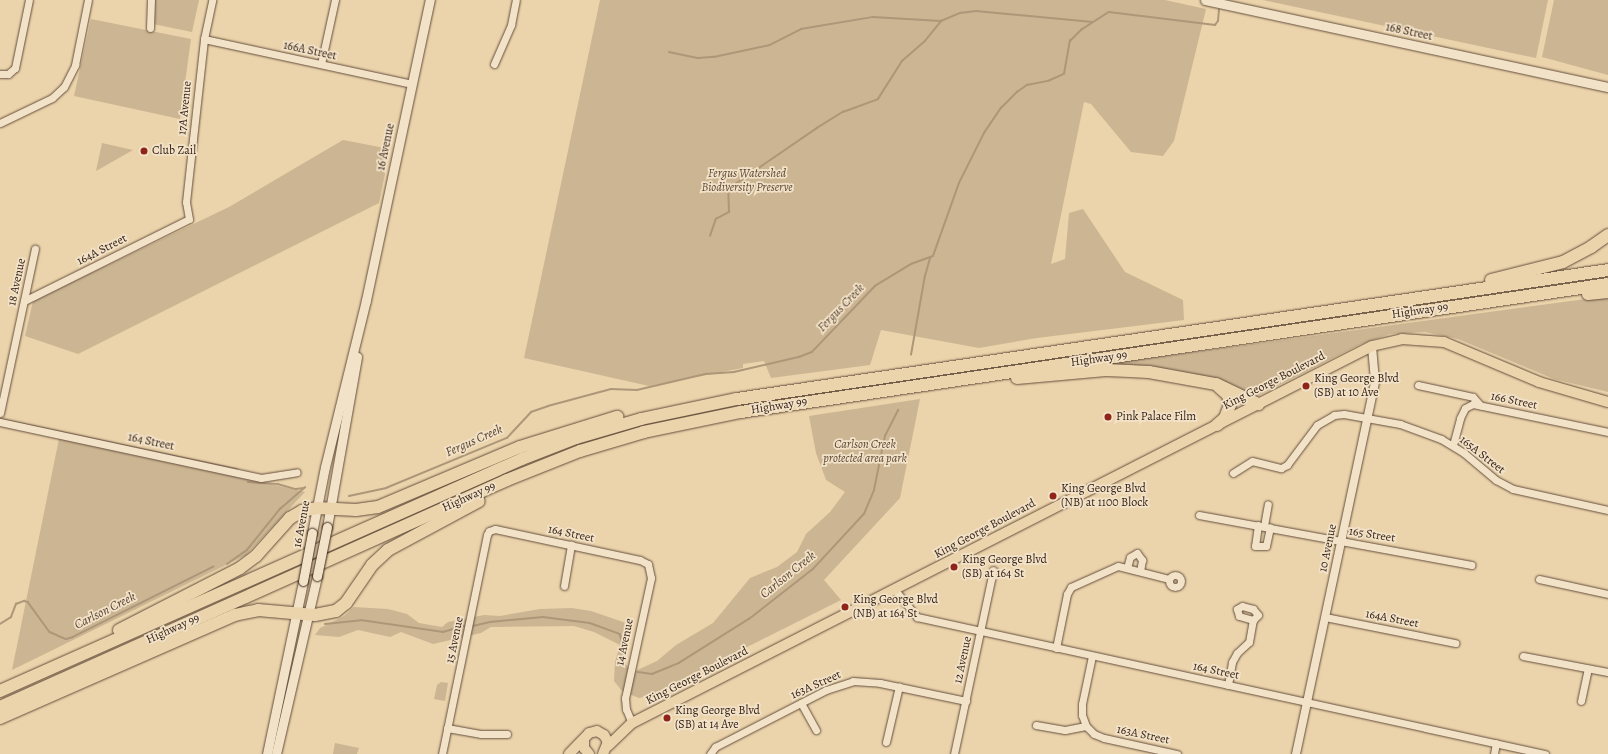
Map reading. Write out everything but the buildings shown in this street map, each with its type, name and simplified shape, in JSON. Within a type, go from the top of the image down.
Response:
[{"type":"highway","points":[[1348,308],[1553,265],[1582,253],[1608,236]]},
{"type":"highway","name":"Highway 99","points":[[0,691],[541,451],[593,433],[663,413],[770,394],[1608,270]]},
{"type":"highway","name":"Highway 99","points":[[0,706],[487,489],[597,446],[708,417],[1608,284]]},
{"type":"highway","points":[[1394,315],[1608,292]]},
{"type":"highway","points":[[892,389],[1106,370],[1149,372],[1207,382],[1225,387],[1258,404]]},
{"type":"highway","points":[[1207,382],[1223,389],[1230,400],[1228,414],[1217,425]]},
{"type":"highway","points":[[0,691],[240,568],[264,548],[290,518],[302,511],[317,508],[363,509],[386,504],[491,458],[551,436],[607,420],[691,402],[770,394]]},
{"type":"highway","points":[[0,718],[235,615],[264,610],[296,614],[330,613],[341,608],[380,557],[405,538],[490,495],[597,446]]},
{"type":"main road","name":"16 Avenue","points":[[268,754],[317,508],[366,300],[430,0]]},
{"type":"main road","name":"168 Street","points":[[1205,0],[1608,87]]},
{"type":"main road","name":"16 Avenue","points":[[278,749],[310,614],[327,527],[366,300]]},
{"type":"main road","name":"King George Boulevard","points":[[584,740],[593,732],[601,732],[629,725],[1372,346],[1402,339],[1444,342],[1539,382],[1608,402]]},
{"type":"main road","points":[[275,718],[278,725],[276,741],[278,749]]},
{"type":"main road","name":"King George Boulevard","points":[[606,751],[629,725]]},
{"type":"main road","points":[[601,732],[607,738],[606,751]]},
{"type":"main road","points":[[569,754],[584,740]]},
{"type":"main road","points":[[584,740],[584,748],[589,754]]},
{"type":"street","points":[[0,74],[10,73],[15,68],[29,0]]},
{"type":"street","points":[[0,122],[58,93],[72,73],[88,0]]},
{"type":"street","points":[[150,28],[151,0]]},
{"type":"street","name":"17A Avenue","points":[[189,219],[186,202],[204,39],[212,0]]},
{"type":"street","points":[[321,64],[335,0]]},
{"type":"street","points":[[494,64],[510,25],[516,0]]},
{"type":"street","name":"166A Street","points":[[204,39],[412,84]]},
{"type":"street","name":"164A Street","points":[[24,301],[189,219]]},
{"type":"street","name":"18 Avenue","points":[[0,413],[35,249]]},
{"type":"street","name":"10 Avenue","points":[[1296,754],[1375,381],[1372,346]]},
{"type":"street","name":"166 Street","points":[[1418,385],[1473,397],[1480,405],[1608,432]]},
{"type":"street","points":[[1453,445],[1460,418],[1465,408],[1473,404],[1480,405]]},
{"type":"street","name":"165A Street","points":[[1233,473],[1252,461],[1281,468],[1288,465],[1317,425],[1334,415],[1344,414],[1367,417],[1411,427],[1453,445],[1496,480],[1513,489],[1608,510]]},
{"type":"street","name":"164 Street","points":[[0,422],[261,478],[297,472]]},
{"type":"street","points":[[1264,526],[1268,504]]},
{"type":"street","name":"165 Street","points":[[1199,515],[1471,565]]},
{"type":"street","name":"164 Street","points":[[489,531],[495,529],[640,560],[648,564]]},
{"type":"street","name":"15 Avenue","points":[[442,754],[489,531]]},
{"type":"street","points":[[564,586],[571,545]]},
{"type":"street","points":[[1127,568],[1130,557],[1137,553],[1142,560],[1140,571]]},
{"type":"street","name":"14 Avenue","points":[[629,725],[625,698],[651,578],[648,564]]},
{"type":"street","points":[[1056,648],[1067,594],[1071,587],[1108,569],[1118,566],[1169,579]]},
{"type":"street","name":"12 Avenue","points":[[954,754],[993,570]]},
{"type":"street","points":[[1539,578],[1608,594]]},
{"type":"street","name":"164 Street","points":[[895,590],[917,617],[980,632],[1545,754]]},
{"type":"street","name":"164A Street","points":[[1325,617],[1455,643]]},
{"type":"street","points":[[1228,685],[1236,653],[1252,635],[1253,620]]},
{"type":"street","points":[[1036,725],[1065,730],[1086,726],[1082,715],[1082,704],[1092,656]]},
{"type":"street","points":[[1523,656],[1608,672]]},
{"type":"street","points":[[1581,701],[1588,669]]},
{"type":"street","name":"163A Street","points":[[710,754],[715,747],[801,703],[839,685],[853,682],[867,681],[899,686],[966,701]]},
{"type":"street","points":[[886,742],[899,686]]},
{"type":"street","points":[[801,703],[816,730]]},
{"type":"street","name":"163A Street","points":[[1086,726],[1094,734],[1104,738],[1176,754]]},
{"type":"street","points":[[448,728],[481,734],[507,734]]},
{"type":"street","points":[[1494,754],[1496,743]]},
{"type":"green space","points":[[154,0],[199,0],[192,32],[153,24]]},
{"type":"green space","name":"Fergus Watershed Biodiversity Preserve","points":[[600,0],[1165,0],[1206,9],[1174,141],[1163,156],[1131,152],[1091,104],[1084,102],[1051,264],[1065,259],[1069,213],[1083,209],[1125,272],[1183,300],[1184,320],[1037,338],[979,348],[881,330],[870,365],[771,378],[764,361],[743,364],[743,368],[649,386],[524,358]]},
{"type":"green space","points":[[1263,0],[1548,0],[1536,58]]},
{"type":"green space","points":[[1554,0],[1608,0],[1608,75],[1542,57]]},
{"type":"green space","points":[[91,19],[191,39],[180,119],[74,96]]},
{"type":"green space","points":[[343,140],[390,149],[379,203],[78,354],[25,336],[33,301],[229,207]]},
{"type":"green space","points":[[102,143],[133,150],[96,171]]},
{"type":"green space","points":[[1608,296],[1608,392],[1554,379],[1458,339],[1425,332],[1390,334],[1361,344],[1255,397],[1223,382],[1068,369]]},
{"type":"green space","name":"Carlson Creek protected area park","points":[[920,399],[900,498],[824,580],[841,600],[651,695],[639,698],[622,691],[614,681],[615,662],[620,645],[594,632],[574,626],[491,627],[481,633],[433,644],[401,632],[390,637],[358,630],[339,637],[315,635],[320,628],[344,616],[354,607],[388,609],[407,614],[419,623],[442,627],[448,622],[484,615],[500,616],[540,609],[572,608],[591,611],[626,623],[628,644],[625,664],[633,672],[657,661],[676,645],[713,623],[750,578],[777,567],[797,552],[806,534],[830,512],[845,492],[826,480],[816,453],[809,416]]},
{"type":"green space","points":[[60,434],[305,492],[246,555],[12,670]]},
{"type":"green space","points":[[441,682],[448,683],[445,701],[434,699],[437,685]]},
{"type":"green space","points":[[335,743],[359,748],[357,754],[333,754]]},
{"type":"waterway","name":"Fergus Creek","points":[[349,496],[386,488],[507,438],[531,412],[548,406],[611,389],[637,390],[706,374],[734,372],[799,357],[812,352],[875,286],[911,264],[933,256],[959,183],[984,133],[1001,108],[1017,92],[1027,85],[1048,81],[1064,74],[1070,41],[1081,30],[1109,12],[1215,25],[1218,21],[1219,10]]},
{"type":"waterway","points":[[669,52],[698,58],[714,57],[770,45],[801,29],[873,17],[941,21],[960,13],[976,11],[1092,22]]},
{"type":"waterway","points":[[710,236],[716,219],[729,212],[728,189],[843,112],[878,99],[902,61],[925,41],[941,21]]},
{"type":"waterway","name":"Carlson Creek","points":[[911,355],[925,276],[930,258]]},
{"type":"waterway","name":"Carlson Creek","points":[[638,672],[652,674],[679,663],[749,619],[813,569],[864,514],[874,490],[885,436],[898,410]]},
{"type":"waterway","points":[[4,420],[237,469]]},
{"type":"waterway","points":[[248,482],[278,484],[296,489],[304,488]]},
{"type":"waterway","points":[[227,564],[247,550],[280,509],[305,487]]},
{"type":"waterway","name":"Carlson Creek","points":[[0,624],[11,617],[16,604],[24,601],[28,602],[50,632],[66,639],[73,637],[213,567]]},
{"type":"waterway","name":"Carlson Creek","points":[[473,626],[490,622],[543,617],[590,623],[620,634],[626,653]]},
{"type":"waterway","name":"Carlson Creek","points":[[325,624],[361,620],[443,632],[464,626]]},
{"type":"place","name":"Club Zail","points":[[144,151]]},
{"type":"place","name":"King George Blvd (SB) at 10 Ave","points":[[1306,386]]},
{"type":"place","name":"Pink Palace Film","points":[[1108,417]]},
{"type":"place","name":"King George Blvd (NB) at 1100 Block","points":[[1053,496]]},
{"type":"place","name":"King George Blvd (SB) at 164 St","points":[[954,567]]},
{"type":"place","name":"King George Blvd (NB) at 164 St","points":[[845,607]]},
{"type":"place","name":"King George Blvd (SB) at 14 Ave","points":[[667,718]]}]
